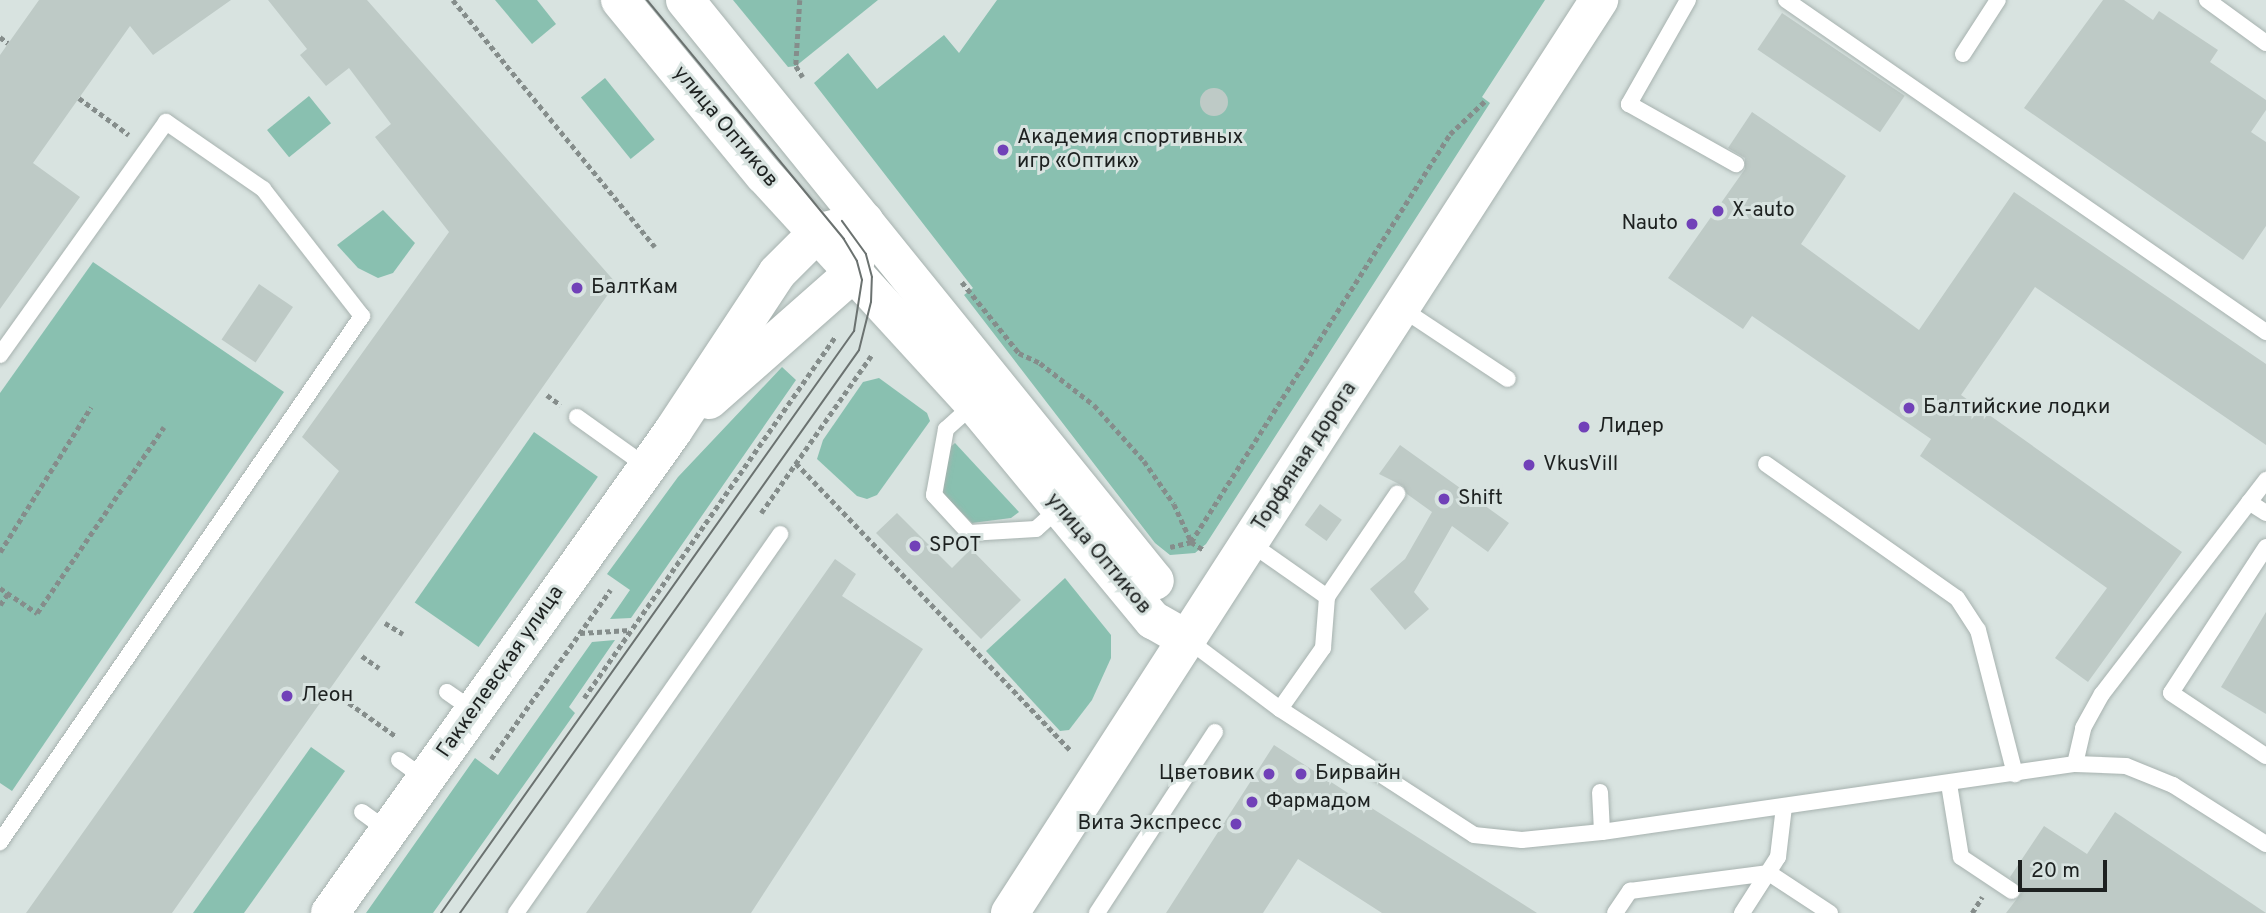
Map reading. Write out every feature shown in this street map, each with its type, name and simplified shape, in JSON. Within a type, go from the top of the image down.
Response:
[{"type":"main road","name":"улица Оптиков","points":[[620,0],[817,233],[974,404],[1153,620],[1188,640]]},
{"type":"main road","name":"улица Оптиков","points":[[685,0],[1172,602],[1188,640]]},
{"type":"main road","name":"Торфяная дорога","points":[[1010,913],[1599,0]]},
{"type":"main road","points":[[817,233],[865,221],[853,273]]},
{"type":"main road","name":"Гаккелевская улица","points":[[330,913],[375,822],[420,768],[461,701],[647,467],[777,273],[817,233]]},
{"type":"main road","name":"Гаккелевская улица","points":[[673,431],[853,273]]},
{"type":"lane","points":[[1688,0],[1629,104],[1736,164]]},
{"type":"lane","points":[[1786,0],[2266,332]]},
{"type":"lane","points":[[1963,54],[1998,0]]},
{"type":"lane","points":[[2207,0],[2266,43]]},
{"type":"lane","points":[[0,355],[166,122],[263,189],[362,316],[0,842]]},
{"type":"lane","points":[[1401,308],[1508,379]]},
{"type":"lane","points":[[974,404],[946,429],[934,495],[969,533],[1036,530],[1059,508]]},
{"type":"lane","points":[[577,417],[647,467]]},
{"type":"lane","points":[[1766,464],[1957,598],[1978,630],[2015,774]]},
{"type":"lane","points":[[2075,764],[2083,728],[2102,694],[2266,480]]},
{"type":"lane","points":[[1280,709],[1323,648],[1327,597],[1397,494]]},
{"type":"lane","points":[[2249,502],[2266,513]]},
{"type":"lane","points":[[516,913],[780,534]]},
{"type":"lane","points":[[1250,542],[1327,597]]},
{"type":"lane","points":[[2266,547],[2171,693],[2266,756]]},
{"type":"lane","points":[[1188,640],[1280,709],[1474,835],[1521,840],[1602,832],[2075,764],[2126,766],[2173,785],[2266,844]]},
{"type":"lane","points":[[1097,913],[1215,732]]},
{"type":"lane","points":[[1949,784],[1961,857],[2012,891]]},
{"type":"lane","points":[[1600,792],[1602,832]]},
{"type":"lane","points":[[1742,913],[1769,873],[1783,838],[1784,807]]},
{"type":"lane","points":[[1615,913],[1630,891],[1769,873],[1830,913]]},
{"type":"path","points":[[453,0],[655,247]]},
{"type":"path","points":[[800,0],[796,66],[803,77]]},
{"type":"path","points":[[0,37],[8,43]]},
{"type":"path","points":[[79,98],[146,148]]},
{"type":"path","points":[[1160,549],[1191,542],[1450,134],[1486,100]]},
{"type":"path","points":[[962,282],[1019,353],[1040,363],[1094,405],[1144,461],[1174,504],[1191,542],[1205,550]]},
{"type":"path","points":[[584,698],[835,337]]},
{"type":"path","points":[[761,513],[871,356]]},
{"type":"path","points":[[0,552],[91,407]]},
{"type":"path","points":[[0,588],[37,613],[164,427]]},
{"type":"path","points":[[796,463],[1070,750]]},
{"type":"path","points":[[491,759],[610,590]]},
{"type":"path","points":[[0,605],[8,593]]},
{"type":"path","points":[[385,622],[403,634]]},
{"type":"path","points":[[580,633],[631,630]]},
{"type":"path","points":[[362,656],[379,668]]},
{"type":"path","points":[[335,693],[420,768]]},
{"type":"green space","points":[[495,0],[537,0],[556,24],[532,44]]},
{"type":"green space","points":[[733,0],[878,0],[796,66],[788,67]]},
{"type":"green space","points":[[997,0],[1545,0],[1482,97],[1490,103],[1206,544],[1195,553],[1170,555],[1155,543],[964,295],[973,288],[814,83],[848,53],[877,89],[944,35],[959,53]]},
{"type":"green space","points":[[605,78],[655,139],[631,159],[581,98]]},
{"type":"green space","points":[[309,96],[331,123],[289,157],[267,130]]},
{"type":"green space","points":[[383,210],[415,243],[393,273],[378,278],[358,268],[337,245]]},
{"type":"green space","points":[[93,262],[284,392],[12,791],[0,783],[0,393]]},
{"type":"green space","points":[[782,367],[796,380],[631,618],[610,619],[630,590],[607,574],[678,477]]},
{"type":"green space","points":[[879,378],[927,413],[930,421],[877,495],[867,499],[857,496],[817,459],[823,440],[863,382]]},
{"type":"green space","points":[[534,432],[598,477],[479,647],[415,602]]},
{"type":"green space","points":[[955,443],[1019,512],[1011,518],[972,523],[943,494],[947,450]]},
{"type":"green space","points":[[1065,578],[1111,635],[1111,658],[1092,700],[1069,730],[1060,731],[986,651]]},
{"type":"green space","points":[[615,640],[569,707],[575,713],[433,913],[366,913],[475,758],[498,775],[592,642]]},
{"type":"green space","points":[[311,747],[345,771],[244,913],[193,913]]},
{"type":"building","points":[[39,0],[231,0],[153,55],[130,26],[33,163],[80,197],[0,309],[0,55]]},
{"type":"building","points":[[268,0],[367,0],[616,283],[172,913],[26,913],[339,471],[302,437],[449,232],[375,137],[391,124],[349,68],[326,86],[300,55],[307,49]]},
{"type":"building","points":[[2103,0],[2124,0],[2153,20],[2159,11],[2218,50],[2210,62],[2266,100],[2266,110],[2251,132],[2266,142],[2266,226],[2243,260],[2024,108]]},
{"type":"building","points":[[1782,13],[1905,96],[1880,132],[1757,49]]},
{"type":"building","points":[[1214,88],[1224,92],[1228,102],[1224,112],[1214,116],[1204,112],[1200,102],[1204,92]]},
{"type":"building","points":[[1752,112],[1846,176],[1801,244],[1919,330],[2014,192],[2266,364],[2266,445],[2035,287],[1961,395],[2182,552],[2088,682],[2055,658],[2107,588],[1920,456],[1931,439],[1752,316],[1743,329],[1668,278],[1745,169],[1745,158],[1728,148]]},
{"type":"building","points":[[259,284],[293,307],[256,362],[222,340]]},
{"type":"building","points":[[1400,445],[1509,523],[1488,552],[1452,526],[1414,592],[1429,609],[1405,630],[1370,589],[1405,559],[1432,512],[1407,494],[1403,486],[1379,474]]},
{"type":"building","points":[[1320,504],[1342,520],[1327,541],[1305,525]]},
{"type":"building","points":[[897,513],[952,568],[971,549],[1021,600],[981,639],[876,533]]},
{"type":"building","points":[[835,559],[856,574],[842,596],[923,649],[751,913],[586,913]]},
{"type":"building","points":[[2266,612],[2266,714],[2221,687]]},
{"type":"building","points":[[1274,745],[1537,913],[1382,913],[1298,859],[1263,913],[1166,913]]},
{"type":"building","points":[[2115,812],[2266,913],[2006,913],[2022,892],[2010,877],[2044,826],[2087,854]]},
{"type":"tram line","points":[[441,913],[854,331],[862,280],[857,261],[844,239],[647,0]]},
{"type":"tram line","points":[[460,913],[859,350],[871,302],[872,277],[866,254],[842,221]]},
{"type":"place","name":"Академия спортивных игр «Оптик»","points":[[1003,150]]},
{"type":"place","name":"X-auto","points":[[1718,211]]},
{"type":"place","name":"Nauto","points":[[1692,224]]},
{"type":"place","name":"БалтКам","points":[[577,288]]},
{"type":"place","name":"Балтийские лодки","points":[[1909,408]]},
{"type":"place","name":"Лидер","points":[[1584,427]]},
{"type":"place","name":"VkusVill","points":[[1529,465]]},
{"type":"place","name":"Shift","points":[[1444,499]]},
{"type":"place","name":"SPOT","points":[[915,546]]},
{"type":"place","name":"Леон","points":[[287,696]]},
{"type":"place","name":"Цветовик","points":[[1269,774]]},
{"type":"place","name":"Бирвайн","points":[[1301,774]]},
{"type":"place","name":"Фармадом","points":[[1252,802]]},
{"type":"place","name":"Вита Экспресс","points":[[1236,824]]}]
